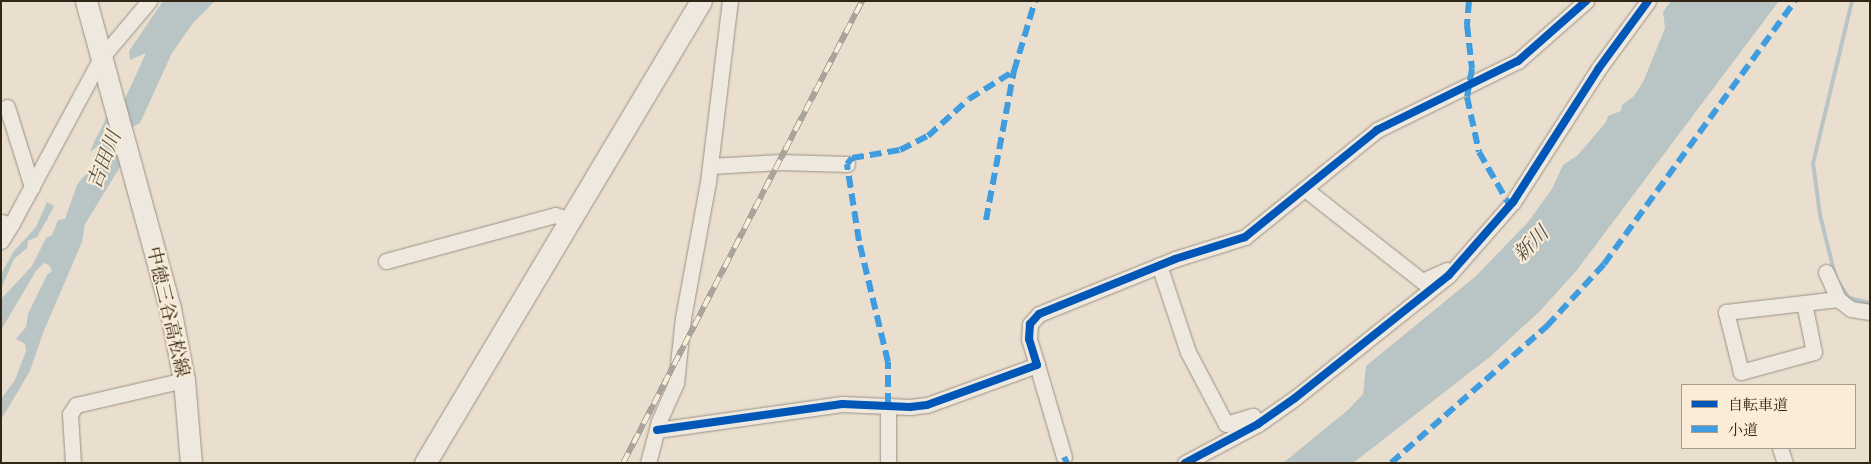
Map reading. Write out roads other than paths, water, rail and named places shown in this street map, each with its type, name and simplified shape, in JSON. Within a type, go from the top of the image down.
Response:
[{"type":"street","name":"中徳三谷高松線","points":[[86,1],[106,80],[170,308],[184,380],[191,463]]},
{"type":"street","points":[[1,241],[6,224],[32,187],[101,58],[149,1]]},
{"type":"street","points":[[425,463],[701,1]]},
{"type":"street","points":[[648,463],[657,430],[676,383],[684,318],[710,166],[730,1]]},
{"type":"street","points":[[1064,457],[1029,339],[1030,324],[1039,314],[1159,265],[1245,237],[1388,123],[1518,61],[1586,1]]},
{"type":"street","points":[[1185,463],[1213,457],[1387,327],[1458,266],[1513,202],[1599,68],[1648,1]]},
{"type":"street","points":[[7,107],[32,187]]},
{"type":"street","points":[[710,166],[780,162],[847,164]]},
{"type":"street","points":[[1305,190],[1422,281],[1458,266]]},
{"type":"street","points":[[386,261],[555,215],[570,220]]},
{"type":"street","points":[[1159,265],[1188,352],[1226,424],[1253,416],[1258,424]]},
{"type":"street","points":[[1826,272],[1838,299],[1851,309],[1870,312]]},
{"type":"street","points":[[1804,303],[1814,352],[1741,372],[1726,312],[1838,299]]},
{"type":"street","points":[[657,430],[842,404],[927,405],[1037,365]]},
{"type":"street","points":[[73,463],[70,414],[76,405],[184,380]]},
{"type":"street","points":[[888,405],[888,463]]},
{"type":"street","points":[[1780,449],[1785,463]]},
{"type":"water","name":"吉田川","points":[[163,1],[215,1],[193,23],[172,53],[140,123],[130,128],[122,164],[85,224],[82,242],[43,333],[30,371],[1,420],[1,399],[15,380],[26,351],[25,344],[16,339],[26,327],[28,314],[47,275],[52,271],[49,265],[44,263],[36,271],[1,330],[1,299],[32,266],[46,238],[52,235],[58,220],[65,219],[77,185],[83,177],[94,169],[103,142],[90,152],[95,140],[108,115],[123,103],[146,53],[130,60],[129,51]]},
{"type":"water","name":"新川","points":[[1671,1],[1779,1],[1577,270],[1540,311],[1491,356],[1353,463],[1283,463],[1348,410],[1363,394],[1366,366],[1476,276],[1528,222],[1552,189],[1563,165],[1578,155],[1606,122],[1608,116],[1621,111],[1622,105],[1634,96],[1644,80],[1665,28],[1663,12]]},
{"type":"water","points":[[47,202],[54,206],[49,216],[37,237],[28,241],[27,248],[14,259],[1,289],[1,274],[14,251],[36,227]]},
{"type":"waterway","points":[[1852,1],[1813,163],[1820,215],[1836,279],[1849,298],[1870,303]]},
{"type":"railway","points":[[623,463],[862,1]]}]
